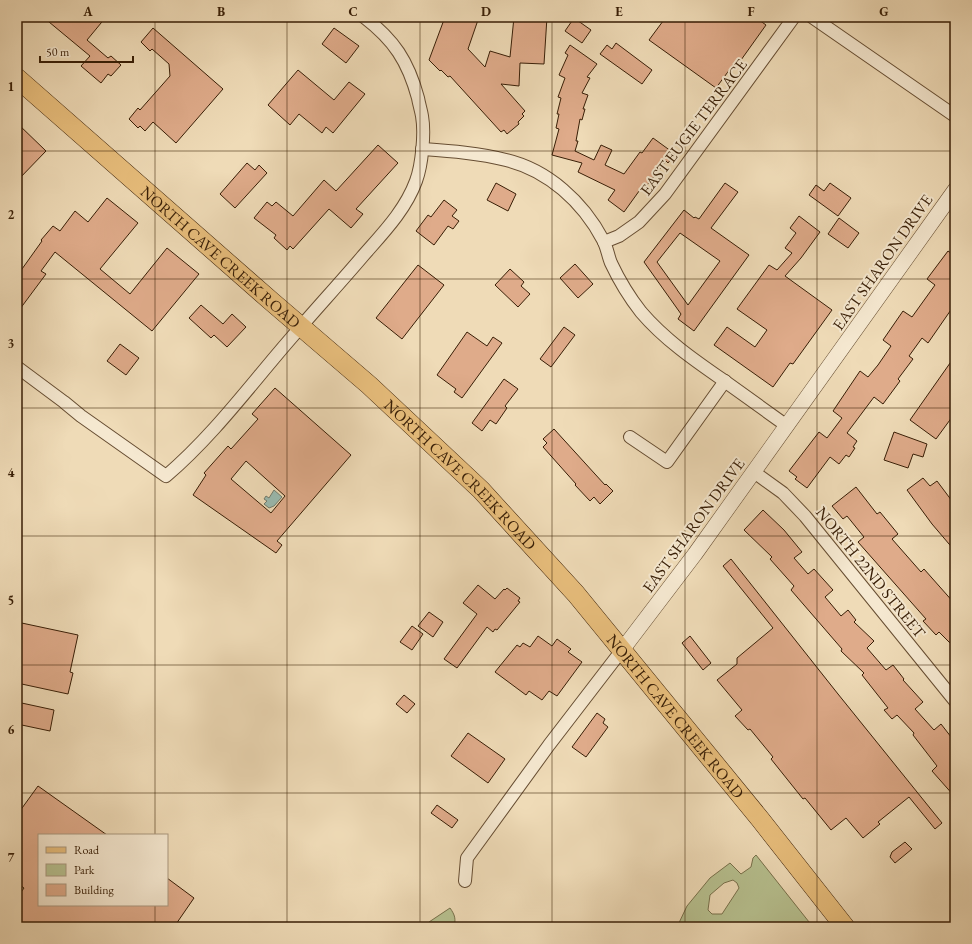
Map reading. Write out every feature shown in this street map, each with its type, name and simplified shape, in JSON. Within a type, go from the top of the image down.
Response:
[{"type":"main road","name":"NORTH CAVE CREEK ROAD","points":[[17,78],[373,389],[476,485],[576,594],[760,819],[845,927]]},
{"type":"street","points":[[17,367],[81,416],[166,476],[188,457],[389,226],[407,202],[417,180],[422,149],[422,116],[414,83],[405,61],[387,37],[364,17]]},
{"type":"street","name":"EAST EUGIE TERRACE","points":[[604,242],[619,236],[639,222],[665,194],[794,17]]},
{"type":"street","points":[[812,17],[955,116]]},
{"type":"street","points":[[422,149],[506,160],[530,168],[552,181],[572,197],[594,225],[604,242],[622,283],[641,312],[663,335],[692,358],[787,426]]},
{"type":"street","name":"EAST SHARON DRIVE","points":[[465,881],[467,858],[549,745],[695,554],[955,190]]},
{"type":"street","points":[[630,437],[667,462],[725,381]]},
{"type":"street","name":"NORTH 22ND STREET","points":[[754,472],[783,493],[805,516],[955,701]]},
{"type":"green space","points":[[756,855],[813,927],[677,927],[687,906],[710,878],[730,863],[741,874],[751,867],[753,858]],"holes":[[[733,880],[737,883],[739,888],[722,914],[712,914],[708,910],[710,895],[724,883]]]},
{"type":"green space","points":[[450,908],[455,917],[454,927],[426,927],[429,922]]},
{"type":"water","points":[[274,490],[282,497],[274,506],[269,508],[264,504],[267,501],[264,499],[266,496],[269,498]]},
{"type":"building","points":[[43,17],[106,17],[87,40],[108,58],[111,56],[121,65],[111,76],[108,74],[101,83],[81,66],[90,56]]},
{"type":"building","points":[[445,17],[479,17],[468,49],[485,67],[490,51],[510,57],[514,17],[547,17],[544,64],[520,63],[519,86],[501,84],[525,111],[522,114],[524,116],[518,122],[519,124],[507,134],[504,130],[501,132],[450,76],[448,77],[441,70],[440,71],[429,60]]},
{"type":"building","points":[[666,17],[736,17],[742,21],[745,17],[755,17],[766,25],[736,67],[733,65],[716,88],[649,40]]},
{"type":"building","points":[[574,18],[591,30],[582,43],[565,31]]},
{"type":"building","points":[[153,28],[223,89],[176,143],[153,122],[145,131],[140,126],[138,128],[129,119],[138,108],[140,110],[170,76],[169,64],[152,49],[150,51],[141,42]]},
{"type":"building","points":[[334,28],[359,46],[346,63],[322,44]]},
{"type":"building","points":[[616,43],[652,70],[642,84],[600,54],[607,45],[612,49]]},
{"type":"building","points":[[570,45],[597,64],[587,77],[590,78],[582,93],[588,95],[583,109],[585,109],[582,120],[580,119],[576,141],[578,141],[575,151],[594,160],[601,145],[612,150],[605,165],[624,174],[640,152],[642,153],[653,138],[675,154],[668,163],[666,161],[644,189],[642,187],[624,212],[608,200],[615,190],[578,172],[582,163],[552,155],[559,129],[556,128],[559,114],[557,114],[561,98],[558,97],[565,78],[559,75],[568,55],[565,53]]},
{"type":"building","points":[[298,70],[334,100],[349,82],[365,94],[333,133],[326,127],[322,133],[299,114],[290,125],[268,105]]},
{"type":"building","points":[[17,123],[46,151],[17,181]]},
{"type":"building","points":[[378,145],[398,163],[356,209],[363,214],[351,228],[329,209],[293,249],[290,246],[287,250],[274,238],[276,235],[254,218],[267,202],[272,206],[276,202],[293,216],[324,180],[336,191]]},
{"type":"building","points":[[247,163],[255,170],[259,165],[267,173],[235,208],[220,194]]},
{"type":"building","points":[[496,183],[516,194],[508,211],[487,200]]},
{"type":"building","points":[[725,183],[738,192],[711,228],[749,255],[694,331],[678,319],[681,314],[644,262],[684,210],[694,218],[699,219]],"holes":[[[680,233],[720,261],[688,305],[657,262]]]},
{"type":"building","points":[[830,183],[851,198],[838,216],[809,195],[816,185],[824,191]]},
{"type":"building","points":[[107,198],[138,223],[100,269],[130,294],[167,248],[199,274],[152,331],[55,252],[41,271],[46,274],[17,313],[17,276],[42,241],[41,240],[53,226],[60,231],[75,211],[88,222]]},
{"type":"building","points":[[444,200],[457,210],[452,216],[459,221],[453,229],[448,226],[434,245],[416,231],[428,215],[431,217]]},
{"type":"building","points":[[799,216],[820,232],[801,258],[785,276],[832,310],[793,364],[790,363],[773,387],[714,345],[727,327],[755,347],[767,330],[737,309],[769,265],[777,270],[792,253],[785,248],[796,233],[790,228]]},
{"type":"building","points":[[839,218],[859,233],[848,248],[828,234]]},
{"type":"building","points":[[948,251],[955,256],[955,304],[928,343],[922,338],[909,356],[913,359],[898,379],[900,381],[883,404],[874,397],[847,433],[857,441],[853,447],[855,448],[849,457],[846,455],[839,464],[830,457],[807,488],[795,479],[797,477],[789,471],[819,432],[827,438],[842,418],[833,411],[860,371],[868,377],[878,365],[891,346],[883,340],[903,311],[912,317],[935,285],[927,279]]},
{"type":"building","points":[[575,264],[593,284],[578,298],[560,278]]},
{"type":"building","points":[[418,265],[444,285],[402,339],[376,318]]},
{"type":"building","points":[[510,269],[524,282],[521,286],[530,294],[518,307],[495,285]]},
{"type":"building","points":[[201,305],[223,324],[232,314],[246,327],[227,347],[214,335],[211,338],[189,318]]},
{"type":"building","points":[[564,327],[575,335],[551,367],[540,359]]},
{"type":"building","points":[[467,332],[487,346],[493,337],[502,343],[462,398],[454,392],[456,389],[437,375]]},
{"type":"building","points":[[120,344],[139,358],[126,375],[107,361]]},
{"type":"building","points":[[955,356],[955,413],[936,439],[910,420]]},
{"type":"building","points":[[504,379],[518,389],[505,406],[507,408],[496,424],[490,420],[482,431],[472,423]]},
{"type":"building","points":[[275,388],[351,455],[277,541],[282,545],[276,553],[193,495],[206,475],[204,473],[228,446],[231,449],[258,419],[252,414]],"holes":[[[246,461],[285,496],[271,513],[231,479]]]},
{"type":"building","points":[[554,429],[605,485],[606,484],[613,491],[600,504],[594,497],[590,501],[543,447],[547,443],[543,439]]},
{"type":"building","points":[[894,432],[927,444],[923,457],[913,454],[908,468],[884,460]]},
{"type":"building","points":[[923,478],[930,486],[937,481],[955,505],[955,551],[932,524],[907,490]]},
{"type":"building","points":[[856,487],[877,514],[880,512],[898,534],[892,539],[921,572],[924,569],[955,604],[955,648],[939,632],[936,635],[923,621],[926,619],[858,542],[864,537],[847,516],[843,519],[832,506]]},
{"type":"building","points":[[763,510],[784,530],[802,552],[794,558],[808,574],[814,569],[833,590],[825,597],[841,616],[848,610],[856,620],[854,622],[874,641],[867,648],[886,670],[893,665],[904,679],[903,680],[923,702],[915,709],[934,730],[941,724],[955,742],[955,797],[932,771],[937,766],[913,735],[914,733],[897,715],[892,719],[884,710],[888,708],[862,675],[864,673],[841,651],[842,649],[791,590],[794,586],[770,559],[772,557],[744,530]]},
{"type":"building","points":[[731,559],[942,823],[935,829],[909,797],[878,822],[880,824],[863,838],[846,818],[831,830],[805,798],[803,799],[771,759],[773,757],[750,729],[748,730],[735,716],[742,710],[717,680],[737,664],[737,658],[773,628],[723,566]]},
{"type":"building","points":[[478,585],[495,599],[504,589],[505,590],[507,588],[520,598],[518,601],[520,602],[497,630],[495,629],[493,632],[487,627],[457,668],[444,659],[477,614],[463,603]]},
{"type":"building","points":[[429,612],[443,622],[433,637],[418,626]]},
{"type":"building","points":[[17,622],[78,635],[70,672],[73,673],[68,694],[17,683]]},
{"type":"building","points":[[412,626],[423,634],[412,650],[400,642]]},
{"type":"building","points":[[538,636],[552,646],[557,639],[571,649],[568,652],[582,662],[557,696],[549,691],[542,700],[529,691],[526,695],[495,672],[517,645],[520,647],[523,643],[530,647]]},
{"type":"building","points":[[690,636],[711,663],[703,670],[682,643]]},
{"type":"building","points":[[404,695],[415,704],[407,713],[396,704]]},
{"type":"building","points":[[17,702],[54,710],[50,731],[17,724]]},
{"type":"building","points":[[597,713],[605,719],[603,723],[608,727],[586,757],[572,747]]},
{"type":"building","points":[[468,733],[505,759],[488,783],[451,756]]},
{"type":"building","points":[[38,786],[106,834],[38,834],[38,906],[168,906],[168,879],[194,898],[174,927],[17,927],[17,898],[24,888],[17,883],[17,815]]},
{"type":"building","points":[[437,805],[458,820],[452,828],[431,813]]},
{"type":"building","points":[[905,842],[912,849],[895,863],[890,857],[892,852]]}]
